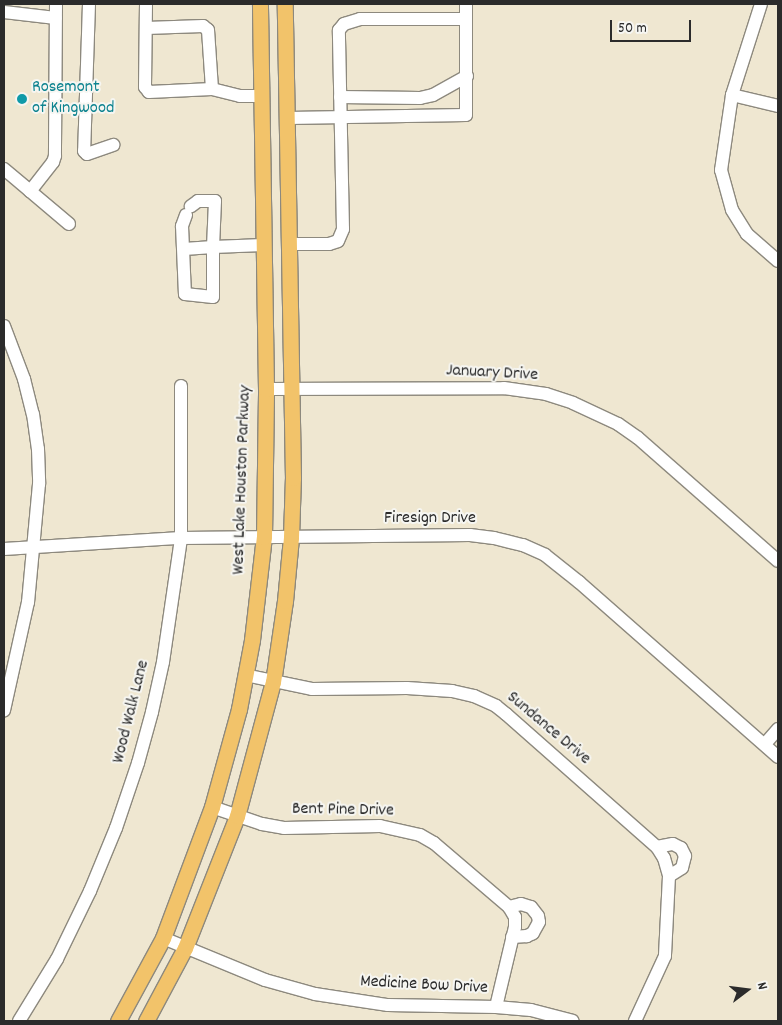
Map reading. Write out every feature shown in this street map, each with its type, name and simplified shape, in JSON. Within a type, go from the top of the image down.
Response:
[{"type":"main road","name":"West Lake Houston Parkway","points":[[118,1021],[163,938],[212,807],[252,640],[264,537],[266,389],[260,4]]},
{"type":"main road","points":[[146,1021],[185,948],[237,816],[273,682],[291,537],[294,478],[288,118],[284,4]]},
{"type":"main road","points":[[263,244],[289,244]]},
{"type":"street","points":[[30,191],[55,156],[56,4]]},
{"type":"street","points":[[89,4],[84,151],[87,154],[113,145]]},
{"type":"street","points":[[146,4],[145,87],[149,92],[212,89],[240,96],[261,96]]},
{"type":"street","points":[[288,118],[466,115],[466,4]]},
{"type":"street","points":[[761,4],[732,95],[721,170],[732,210],[747,234],[778,261]]},
{"type":"street","points":[[4,12],[56,18]]},
{"type":"street","points":[[289,244],[328,244],[338,241],[343,229],[339,30],[344,24],[360,19],[466,19]]},
{"type":"street","points":[[146,28],[203,26],[208,30],[212,89]]},
{"type":"street","points":[[340,97],[420,98],[433,95],[467,76]]},
{"type":"street","points":[[732,95],[778,106]]},
{"type":"street","points":[[4,169],[69,224]]},
{"type":"street","points":[[198,201],[215,201],[213,247],[213,297],[185,294],[182,226],[188,211],[198,201]]},
{"type":"street","points":[[184,249],[263,244]]},
{"type":"street","points":[[4,326],[29,396],[38,449],[39,484],[26,612],[4,710]]},
{"type":"street","name":"Wood Walk Lane","points":[[19,1021],[57,959],[90,892],[116,828],[138,763],[163,662],[181,538],[181,386]]},
{"type":"street","name":"January Drive","points":[[266,389],[504,388],[546,394],[573,403],[618,424],[638,438],[778,561]]},
{"type":"street","name":"Firesign Drive","points":[[4,549],[181,538],[470,535],[494,538],[523,545],[544,555],[580,582],[778,757]]},
{"type":"street","name":"Sundance Drive","points":[[245,675],[312,689],[407,688],[452,691],[474,696],[496,706],[506,714],[657,847],[664,858],[669,876],[665,956],[635,1021]]},
{"type":"street","points":[[765,744],[778,729]]},
{"type":"street","name":"Bent Pine Drive","points":[[212,807],[262,824],[284,828],[380,826],[420,835],[434,843],[509,907]]},
{"type":"street","points":[[657,847],[673,844],[681,848],[685,856],[682,868],[669,876]]},
{"type":"street","points":[[496,1007],[515,916],[509,907],[520,904],[531,907],[535,910],[539,922],[533,933],[512,937]]},
{"type":"street","name":"Medicine Bow Drive","points":[[163,938],[265,980],[315,994],[388,1005],[496,1007],[531,1010],[573,1021]]},
{"type":"place","name":"Rosemont of Kingwood","points":[[22,99]]}]
